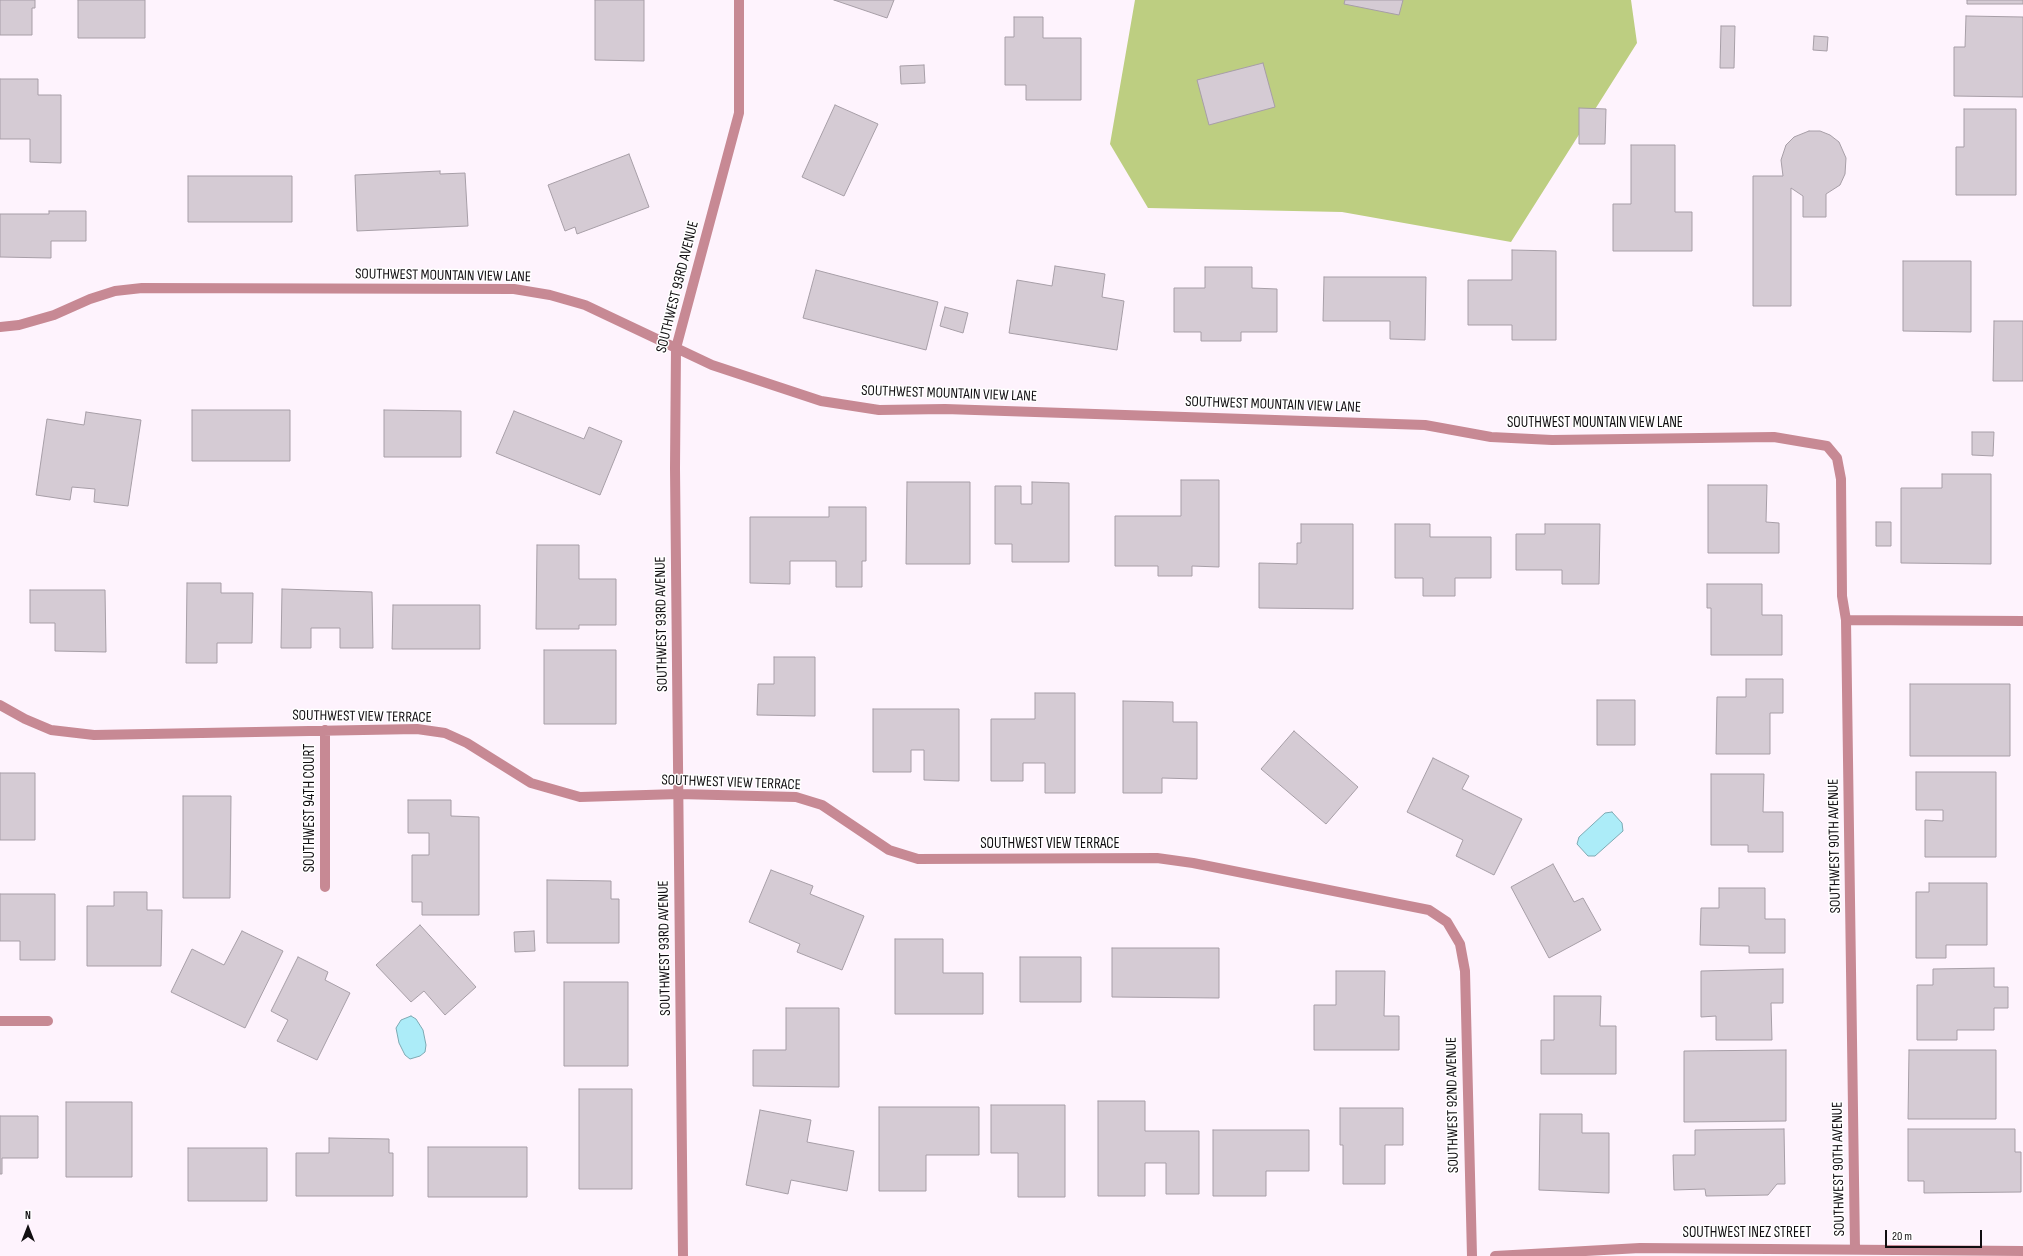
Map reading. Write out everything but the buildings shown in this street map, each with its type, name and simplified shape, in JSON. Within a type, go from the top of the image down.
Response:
[{"type":"street","name":"SOUTHWEST 93RD AVENUE","points":[[683,1256],[675,476],[676,348],[739,113],[739,0]]},
{"type":"street","name":"SOUTHWEST MOUNTAIN VIEW LANE","points":[[0,327],[20,325],[54,315],[90,299],[115,291],[142,288],[514,290],[550,295],[586,305],[712,365],[821,401],[879,410],[944,409],[1425,424],[1491,437],[1552,440],[1774,438],[1827,446]]},
{"type":"street","name":"SOUTHWEST 90TH AVENUE","points":[[1827,446],[1837,458],[1841,478],[1842,596],[1846,620],[1855,1249]]},
{"type":"street","points":[[1846,620],[2023,621]]},
{"type":"street","name":"SOUTHWEST VIEW TERRACE","points":[[0,705],[25,719],[51,730],[94,734],[417,729],[445,733],[467,743],[531,783],[580,797],[679,794],[796,797],[822,805],[889,850],[918,859],[1157,858],[1192,863],[1429,910],[1447,922],[1460,944],[1462,953]]},
{"type":"street","name":"SOUTHWEST 94TH COURT","points":[[324,887],[325,730]]},
{"type":"street","name":"SOUTHWEST 92ND AVENUE","points":[[1462,953],[1464,970],[1472,1256]]},
{"type":"street","points":[[0,1021],[48,1021]]},
{"type":"street","name":"SOUTHWEST INEZ STREET","points":[[1495,1256],[1640,1248],[2023,1251]]},
{"type":"green space","points":[[1135,0],[1631,0],[1637,43],[1511,242],[1342,212],[1148,208],[1110,144]]},
{"type":"water","points":[[1612,812],[1622,823],[1623,831],[1595,856],[1588,856],[1577,844],[1579,837],[1605,813]]},
{"type":"water","points":[[411,1016],[416,1019],[423,1030],[426,1045],[425,1052],[420,1056],[410,1059],[405,1055],[399,1043],[396,1028],[401,1020]]}]
